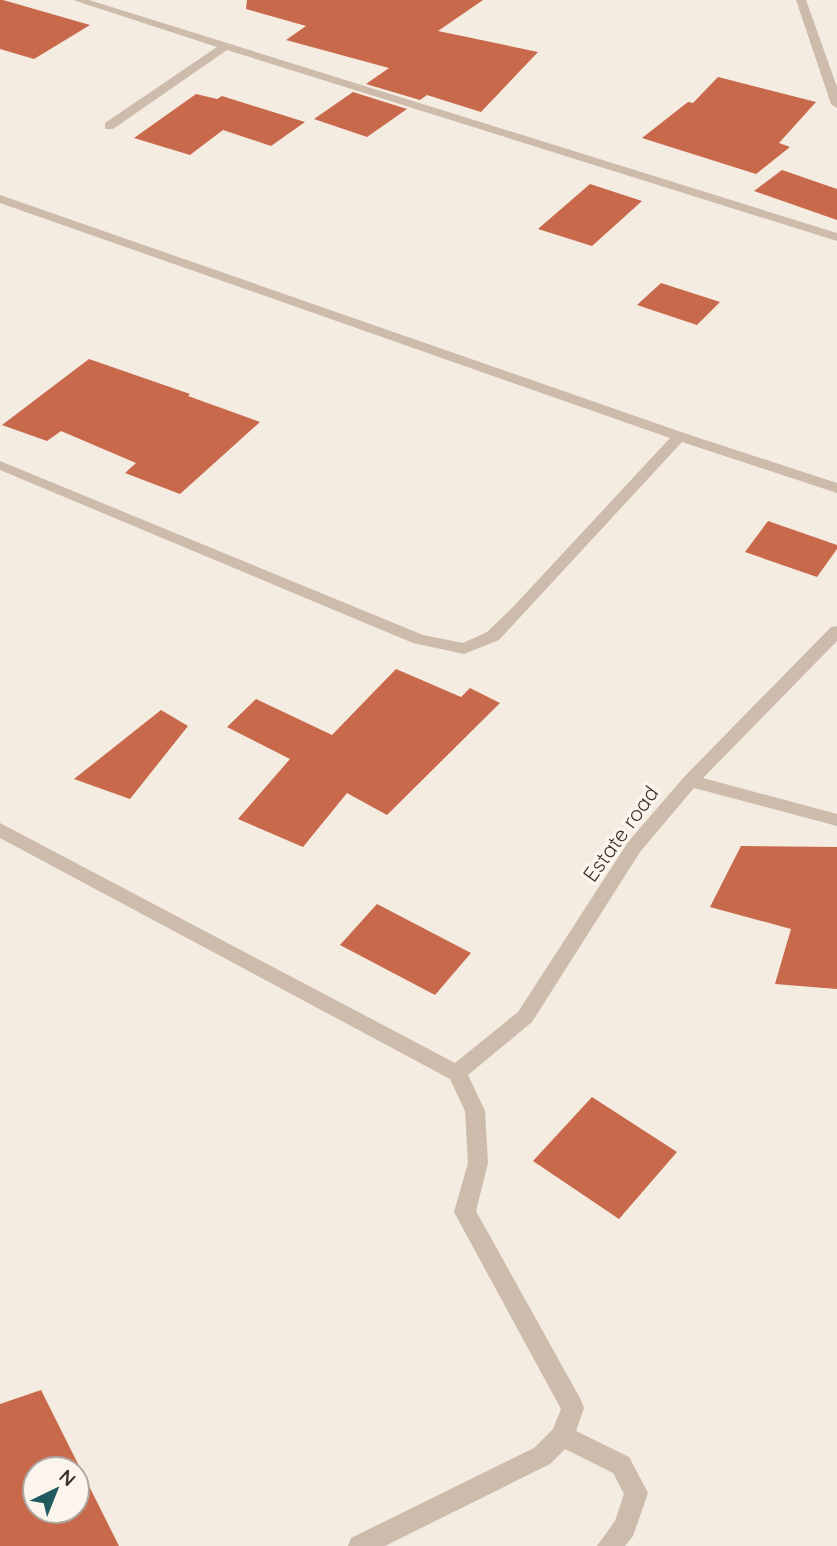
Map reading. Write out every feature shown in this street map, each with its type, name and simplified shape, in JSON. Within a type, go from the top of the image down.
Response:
[{"type":"street","points":[[78,0],[837,237]]},
{"type":"street","points":[[801,0],[837,104]]},
{"type":"street","points":[[109,126],[226,46]]},
{"type":"street","points":[[0,199],[678,436],[837,488]]},
{"type":"street","points":[[0,465],[419,639],[464,649],[493,636],[519,611],[678,436]]},
{"type":"street","name":"Estate road","points":[[457,1073],[525,1017],[634,847],[690,781],[837,631]]},
{"type":"street","points":[[690,781],[837,820]]},
{"type":"street","points":[[0,830],[457,1073],[475,1111],[478,1163],[465,1212],[573,1408],[562,1436],[542,1456],[360,1546]]},
{"type":"street","points":[[562,1436],[621,1465],[636,1493],[625,1528],[609,1546]]},
{"type":"building","points":[[0,0],[90,25],[34,59],[0,49]]},
{"type":"building","points":[[247,0],[483,0],[438,31],[538,52],[481,112],[427,95],[420,100],[366,84],[389,68],[286,40],[306,26],[246,9]]},
{"type":"building","points":[[718,77],[816,102],[779,143],[790,147],[756,174],[642,138],[688,102],[693,103]]},
{"type":"building","points":[[353,92],[407,109],[367,137],[314,119]]},
{"type":"building","points":[[196,94],[217,99],[222,96],[305,122],[271,146],[223,130],[190,155],[134,138]]},
{"type":"building","points":[[782,170],[837,189],[837,220],[754,191]]},
{"type":"building","points":[[590,184],[642,201],[592,246],[538,229]]},
{"type":"building","points":[[661,283],[720,302],[697,325],[637,305]]},
{"type":"building","points":[[89,359],[260,422],[180,494],[125,473],[136,463],[61,431],[47,441],[2,425]]},
{"type":"building","points":[[768,521],[837,545],[837,549],[817,577],[745,552]]},
{"type":"building","points":[[396,669],[461,697],[470,688],[500,703],[387,815],[347,793],[303,847],[238,819],[290,759],[227,727],[256,699],[332,735]]},
{"type":"building","points":[[161,710],[188,726],[130,799],[74,779]]},
{"type":"building","points":[[741,846],[837,847],[837,989],[775,984],[791,929],[710,907]]},
{"type":"building","points":[[377,904],[471,953],[435,995],[340,945]]},
{"type":"building","points":[[592,1097],[677,1152],[619,1219],[533,1161]]},
{"type":"building","points":[[41,1390],[74,1455],[21,1455],[21,1525],[91,1525],[91,1490],[119,1546],[0,1546],[0,1404]]}]
